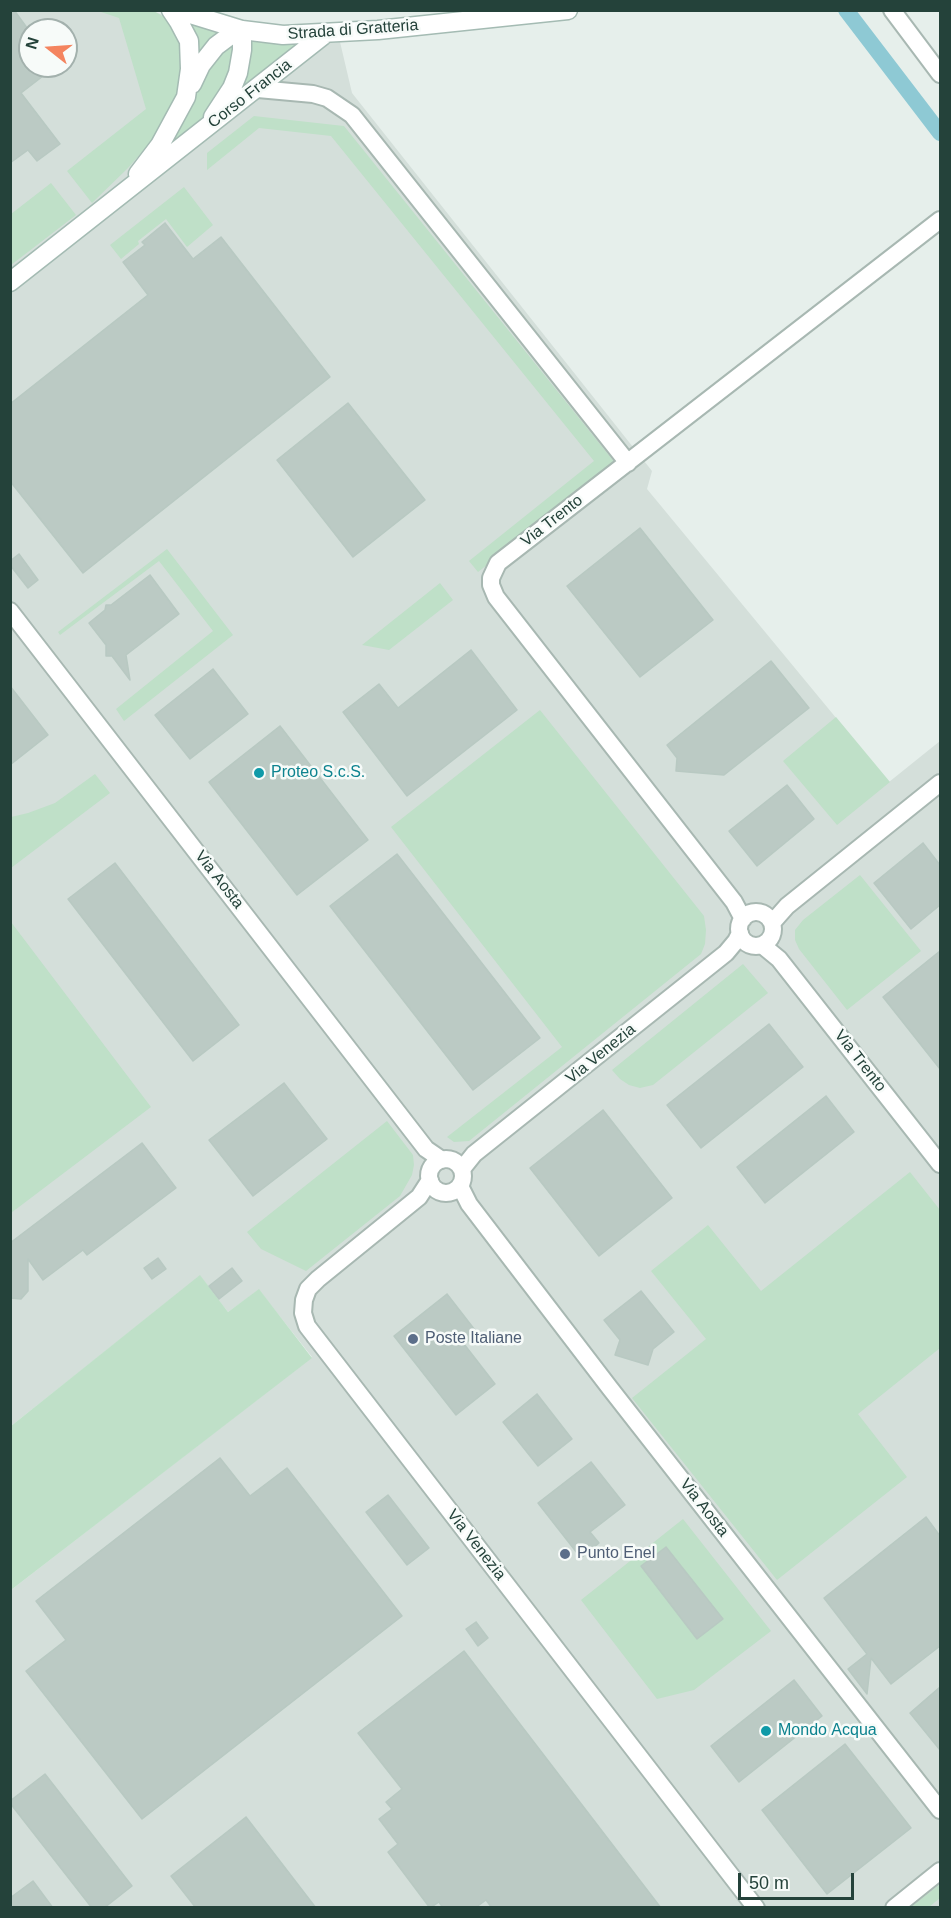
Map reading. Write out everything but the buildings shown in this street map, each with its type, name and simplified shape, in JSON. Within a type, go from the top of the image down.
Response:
[{"type":"street","name":"Corso Francia","points":[[171,10],[189,41],[190,69],[186,97]]},
{"type":"street","name":"Strada di Gratteria","points":[[177,10],[242,30],[283,35],[325,34],[568,10]]},
{"type":"street","points":[[892,10],[940,74]]},
{"type":"street","name":"Corso Francia","points":[[120,197],[160,145],[209,53],[224,39],[242,30],[242,50],[238,73],[232,88],[204,130]]},
{"type":"street","name":"Corso Francia","points":[[10,282],[325,34]]},
{"type":"street","points":[[258,88],[313,94],[327,98],[352,115],[628,463]]},
{"type":"street","name":"Via Trento","points":[[940,220],[498,563],[491,578],[492,591],[940,1164]]},
{"type":"street","name":"Via Aosta","points":[[10,611],[609,1387],[940,1810]]},
{"type":"street","points":[[756,929],[940,783]]},
{"type":"street","name":"Via Venezia","points":[[756,929],[736,941],[726,953],[318,1279],[308,1289],[303,1313],[307,1326],[756,1908]]},
{"type":"street","points":[[894,1908],[940,1871]]},
{"type":"shaded area","points":[[11,11],[152,11],[221,34],[250,40],[285,44],[340,42],[352,93],[652,471],[647,489],[889,782],[940,741],[940,1907],[11,1907],[11,1590],[312,1357],[259,1290],[228,1312],[200,1276],[11,1426],[10,1213],[16,1209],[11,1201]]},
{"type":"green space","points":[[152,10],[166,18],[180,40],[182,50],[180,91],[156,136],[128,168],[92,203],[67,171],[146,109],[119,18],[98,11]]},
{"type":"green space","points":[[188,23],[221,34],[196,60]]},
{"type":"green space","points":[[237,38],[234,68],[207,113],[158,159],[211,61]]},
{"type":"green space","points":[[250,40],[300,44],[229,102]]},
{"type":"green space","points":[[254,116],[344,126],[616,464],[478,572],[469,561],[594,461],[331,136],[259,128],[207,170],[207,153]]},
{"type":"green space","points":[[51,183],[76,215],[11,265],[11,214]]},
{"type":"green space","points":[[184,187],[213,225],[187,247],[166,219],[138,241],[139,244],[121,259],[110,245]]},
{"type":"green space","points":[[167,549],[233,635],[124,721],[116,709],[213,631],[159,561],[60,635],[58,632]]},
{"type":"green space","points":[[440,583],[453,600],[389,650],[362,645]]},
{"type":"green space","points":[[540,710],[704,916],[705,944],[701,954],[469,1141],[454,1142],[447,1137],[562,1047],[391,827]]},
{"type":"green space","points":[[836,717],[890,782],[837,825],[783,761]]},
{"type":"green space","points":[[95,774],[110,793],[11,868],[11,817],[55,803]]},
{"type":"green space","points":[[860,875],[921,951],[847,1010],[799,949],[795,940],[795,930],[803,920]]},
{"type":"green space","points":[[11,922],[151,1107],[11,1213]]},
{"type":"green space","points":[[743,964],[768,993],[653,1085],[640,1088],[629,1085],[612,1070]]},
{"type":"green space","points":[[387,1121],[413,1155],[412,1175],[400,1196],[306,1271],[261,1249],[247,1232]]},
{"type":"green space","points":[[910,1172],[940,1210],[940,1348],[858,1414],[907,1477],[777,1580],[632,1398],[706,1339],[651,1271],[708,1225],[761,1291]]},
{"type":"green space","points":[[200,1275],[228,1312],[259,1289],[312,1358],[11,1590],[11,1426]]},
{"type":"green space","points":[[683,1519],[771,1631],[694,1690],[657,1699],[581,1600]]},
{"type":"green space","points":[[940,1884],[940,1898],[929,1907],[911,1907]]},
{"type":"waterway","points":[[846,10],[940,133]]},
{"type":"place","name":"Proteo S.c.S.","points":[[259,773]]},
{"type":"place","name":"Poste Italiane","points":[[413,1339]]},
{"type":"place","name":"Punto Enel","points":[[565,1554]]},
{"type":"place","name":"Mondo Acqua","points":[[766,1731]]}]
